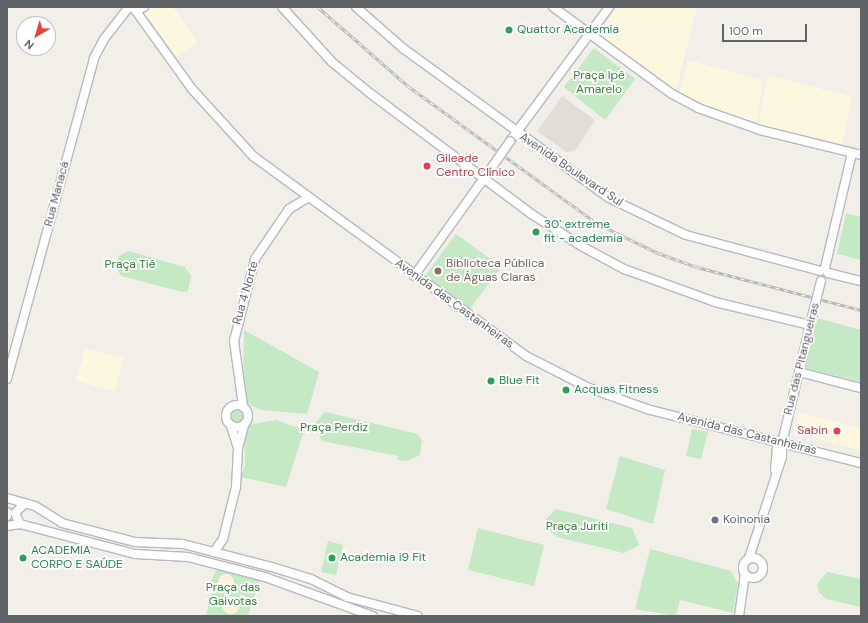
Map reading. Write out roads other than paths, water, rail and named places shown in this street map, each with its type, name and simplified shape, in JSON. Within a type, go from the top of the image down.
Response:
[{"type":"street","points":[[282,7],[337,67],[541,221],[624,269],[715,302],[810,325]]},
{"type":"street","name":"Avenida Boulevard Sul","points":[[356,7],[369,22],[516,132],[609,198],[646,218],[686,235],[823,274],[861,281]]},
{"type":"street","points":[[552,7],[672,94],[698,108],[760,130],[861,155]]},
{"type":"street","points":[[414,276],[516,132],[609,7]]},
{"type":"street","points":[[123,17],[136,10]]},
{"type":"street","name":"Rua Manacá","points":[[7,379],[94,58],[104,39],[123,17],[136,10]]},
{"type":"street","name":"Avenida das Castanheiras","points":[[136,10],[175,68],[231,135],[307,198],[518,350],[589,388],[686,420],[861,463]]},
{"type":"street","name":"Rua das Pitangueiras","points":[[749,558],[757,541],[775,470],[777,448],[782,443],[852,153]]},
{"type":"street","name":"Rua 4 Norte","points":[[243,406],[237,386],[234,341],[239,309],[255,259],[289,209],[295,189]]},
{"type":"street","name":"Rua 4 Norte","points":[[289,209],[307,198]]},
{"type":"street","points":[[799,372],[861,388]]},
{"type":"street","name":"Rua 4 Norte","points":[[230,408],[237,386]]},
{"type":"street","points":[[214,552],[223,539],[236,487],[238,448],[248,416],[243,406],[230,408],[226,417],[231,426],[238,448]]},
{"type":"street","points":[[231,426],[244,425]]},
{"type":"street","points":[[7,498],[25,503],[57,521],[110,536],[138,542],[178,544],[226,555],[297,574],[347,597],[418,616]]},
{"type":"street","points":[[20,524],[16,513],[25,503]]},
{"type":"street","points":[[7,526],[20,524],[142,555],[188,557],[265,577],[373,616]]},
{"type":"street","points":[[107,547],[110,536]]},
{"type":"street","points":[[223,539],[226,555]]},
{"type":"street","name":"Rua das Pitangueiras","points":[[757,541],[761,561]]},
{"type":"street","points":[[739,616],[744,593],[745,574],[743,566],[749,558],[761,561],[763,570],[744,593]]},
{"type":"street","points":[[745,574],[756,577]]},
{"type":"railway","points":[[318,7],[408,86],[598,224],[658,253],[697,267],[861,310]]},
{"type":"place","name":"Quattor Academia","points":[[509,30]]},
{"type":"place","name":"Gileade Centro Clínico","points":[[427,166]]},
{"type":"place","name":"30' extreme fit - academia","points":[[536,232]]},
{"type":"place","name":"Biblioteca Pública de Águas Claras","points":[[438,271]]},
{"type":"place","name":"Blue Fit","points":[[491,381]]},
{"type":"place","name":"Acquas Fitness","points":[[566,390]]},
{"type":"place","name":"Sabin","points":[[837,431]]},
{"type":"place","name":"Koinonia","points":[[715,520]]},
{"type":"place","name":"ACADEMIA CORPO E SAÚDE","points":[[23,558]]},
{"type":"place","name":"Academia i9 Fit","points":[[332,558]]},
{"type":"park label","name":"Praça Ipê Amarelo","points":[[599,83]]},
{"type":"park label","name":"Praça Tiê","points":[[130,265]]},
{"type":"park label","name":"Praça Perdiz","points":[[334,428]]},
{"type":"park label","name":"Praça Juriti","points":[[577,527]]},
{"type":"park label","name":"Praça das Gaivotas","points":[[233,595]]}]
